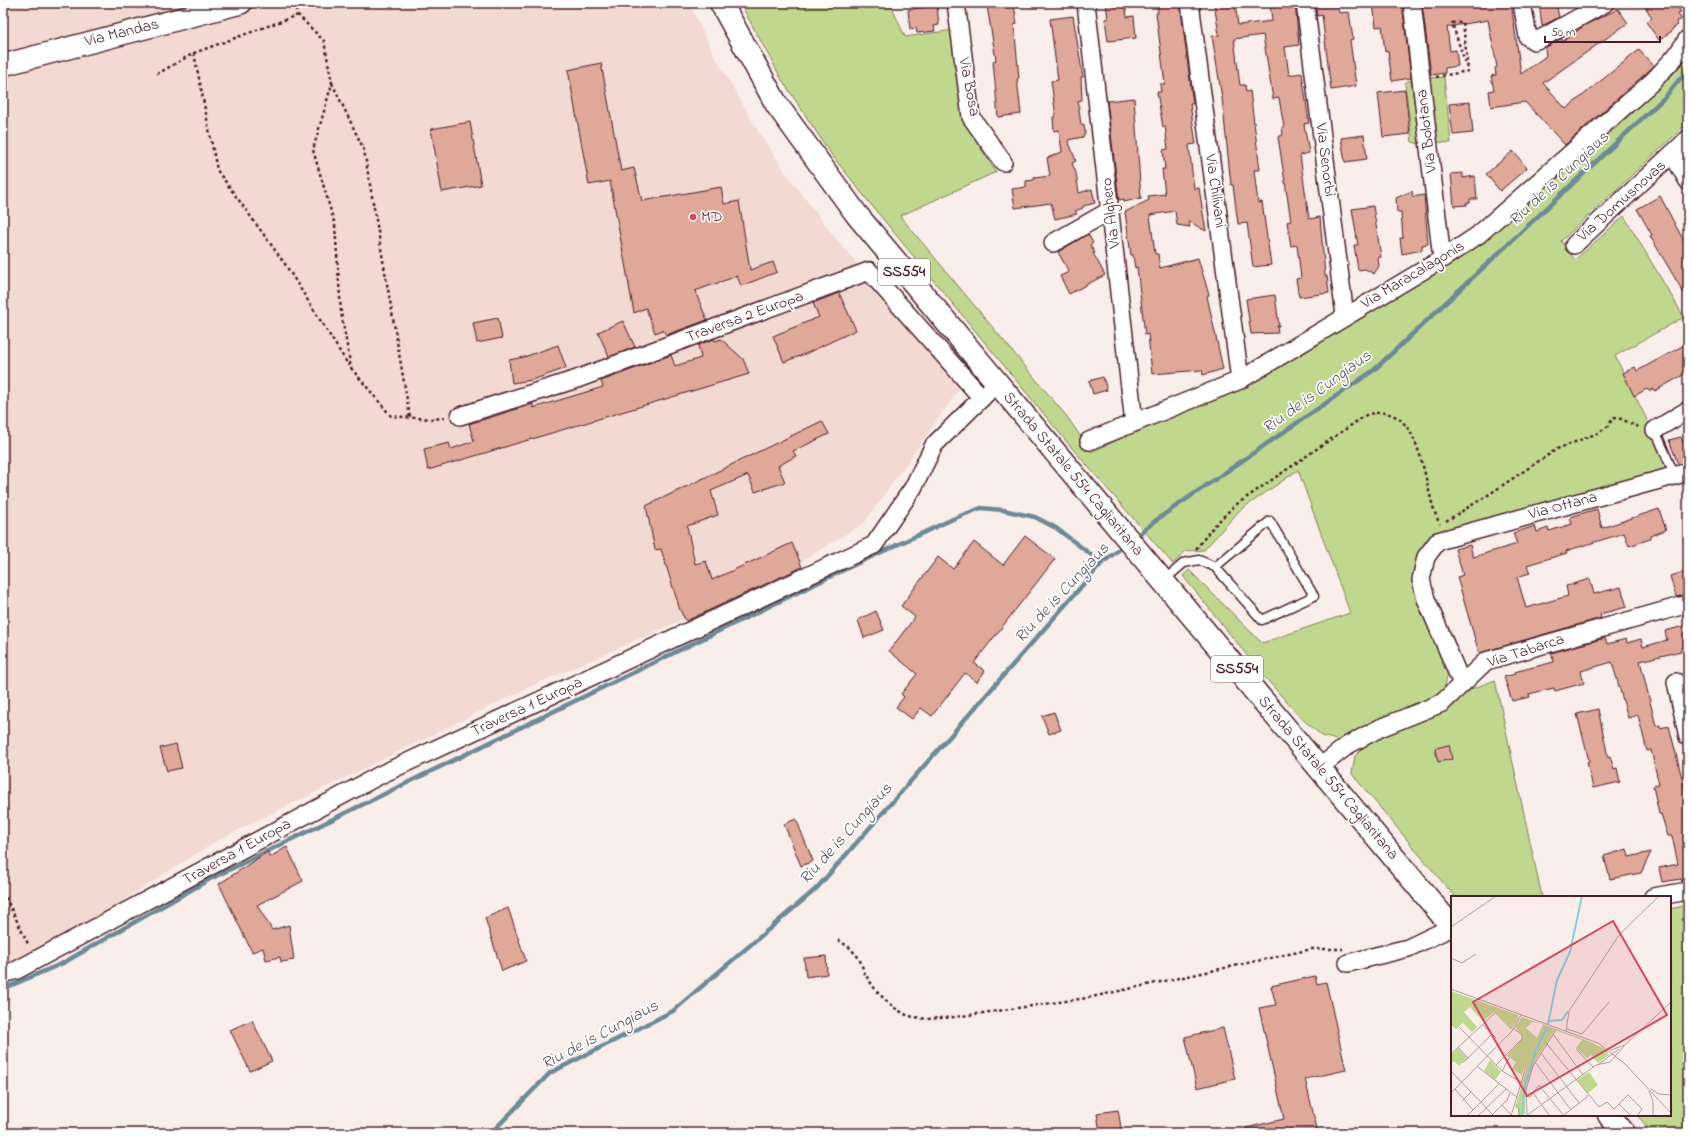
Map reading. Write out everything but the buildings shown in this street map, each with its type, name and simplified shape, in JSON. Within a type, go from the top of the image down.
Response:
[{"type":"main road","name":"Strada Statale 554 Cagliaritana","points":[[722,4],[777,105],[814,158],[857,215],[1451,926]]},
{"type":"main road","points":[[1610,1116],[1624,1133]]},
{"type":"street","name":"Via Mandas","points":[[3,65],[241,3]]},
{"type":"street","name":"Via Bosa","points":[[956,3],[971,117],[1003,162]]},
{"type":"street","name":"Via Alghero","points":[[1086,3],[1111,210],[1134,423]]},
{"type":"street","name":"Via Chilivani","points":[[1190,3],[1240,380]]},
{"type":"street","name":"Via Senorbì","points":[[1305,3],[1345,316]]},
{"type":"street","name":"Via Bolotana","points":[[1412,3],[1442,259]]},
{"type":"street","points":[[1522,3],[1528,37],[1534,41],[1605,3]]},
{"type":"street","name":"Via Maracalagonis","points":[[1089,441],[1240,380],[1442,259],[1478,235],[1653,81],[1676,56],[1688,38]]},
{"type":"street","name":"Via Domusnovas","points":[[1574,245],[1688,140]]},
{"type":"street","points":[[1673,155],[1688,180]]},
{"type":"street","points":[[1053,243],[1111,210]]},
{"type":"street","name":"Traversa 2 Europa","points":[[460,416],[577,379],[869,272],[982,398]]},
{"type":"street","name":"Traversa 1 Europa","points":[[3,974],[17,970],[37,960],[380,775],[874,544],[913,488],[934,445],[997,383]]},
{"type":"street","points":[[1655,430],[1688,410]]},
{"type":"street","name":"Via Ottana","points":[[1444,540],[1681,474]]},
{"type":"street","points":[[1444,540],[1426,556],[1421,580],[1426,598],[1462,684]]},
{"type":"street","name":"Via Tabarca","points":[[1320,768],[1348,745],[1380,728],[1442,703],[1486,661],[1688,604]]},
{"type":"street","points":[[1676,682],[1688,736]]},
{"type":"street","points":[[1659,896],[1688,891]]},
{"type":"street","points":[[1348,963],[1408,948],[1451,927]]},
{"type":"lane","points":[[1655,430],[1681,474]]},
{"type":"lane","points":[[1158,576],[1184,563],[1198,560],[1215,567],[1262,620],[1314,596],[1270,521],[1215,567]]},
{"type":"path","points":[[294,3],[298,15],[324,41],[332,83],[364,150],[410,418]]},
{"type":"path","points":[[157,74],[194,53],[298,15]]},
{"type":"path","points":[[1463,22],[1468,71],[1457,36],[1452,23],[1463,22]]},
{"type":"path","points":[[194,53],[217,170],[285,264],[350,368],[390,416],[430,419],[460,416]]},
{"type":"path","points":[[1429,78],[1468,71]]},
{"type":"path","points":[[332,83],[313,150],[335,225],[341,312],[350,368]]},
{"type":"path","points":[[1191,562],[1192,554],[1214,527],[1234,506],[1366,415],[1376,412],[1386,413],[1396,417],[1408,427],[1416,444],[1433,507],[1439,521],[1444,540]]},
{"type":"path","points":[[1446,521],[1557,449],[1598,434],[1607,427],[1613,418],[1621,419],[1647,430],[1655,430]]},
{"type":"path","points":[[3,892],[37,960]]},
{"type":"path","points":[[838,940],[849,947],[859,958],[865,974],[877,992],[893,1007],[908,1016],[926,1019],[963,1016],[1087,998],[1312,949],[1340,948],[1365,959]]},
{"type":"shaded area","points":[[3,3],[689,3],[714,55],[763,139],[786,173],[836,239],[962,385],[864,523],[766,583],[534,685],[218,840],[37,955],[3,965]]},
{"type":"green space","points":[[740,3],[890,3],[905,37],[953,30],[963,120],[996,172],[900,216],[1068,418],[1091,452],[1175,414],[1436,272],[1482,243],[1616,128],[1675,72],[1688,56],[1688,123],[1561,241],[1575,260],[1624,216],[1684,317],[1615,356],[1649,424],[1666,468],[1661,475],[1468,528],[1431,535],[1422,549],[1413,570],[1414,589],[1449,668],[1445,686],[1447,691],[1437,700],[1340,741],[1322,736],[1300,717],[1262,674],[1183,576],[1189,570],[1262,643],[1350,613],[1298,470],[1239,511],[1204,550],[1186,551],[1173,564],[1071,447],[831,154],[782,80]]},
{"type":"green space","points":[[1444,77],[1451,143],[1435,142],[1429,78]]},
{"type":"green space","points":[[1411,80],[1420,144],[1412,142],[1405,83]]},
{"type":"green space","points":[[1495,680],[1542,896],[1454,896],[1352,774],[1355,756],[1368,743],[1431,717],[1453,706],[1469,690]]},
{"type":"green space","points":[[1688,905],[1688,1133],[1652,1133],[1638,1116],[1671,1116],[1671,909]]},
{"type":"waterway","name":"Riu de is Cungiaus","points":[[1134,538],[1159,518],[1374,370],[1665,97],[1688,69]]},
{"type":"waterway","points":[[3,989],[63,963],[210,879],[860,562],[955,518],[981,508],[1003,510],[1035,517],[1056,528],[1102,563]]},
{"type":"waterway","name":"Riu de is Cungiaus","points":[[491,1133],[550,1073],[673,1011],[816,889],[1102,563],[1125,545]]},
{"type":"place","name":"MD","points":[[693,217]]}]
